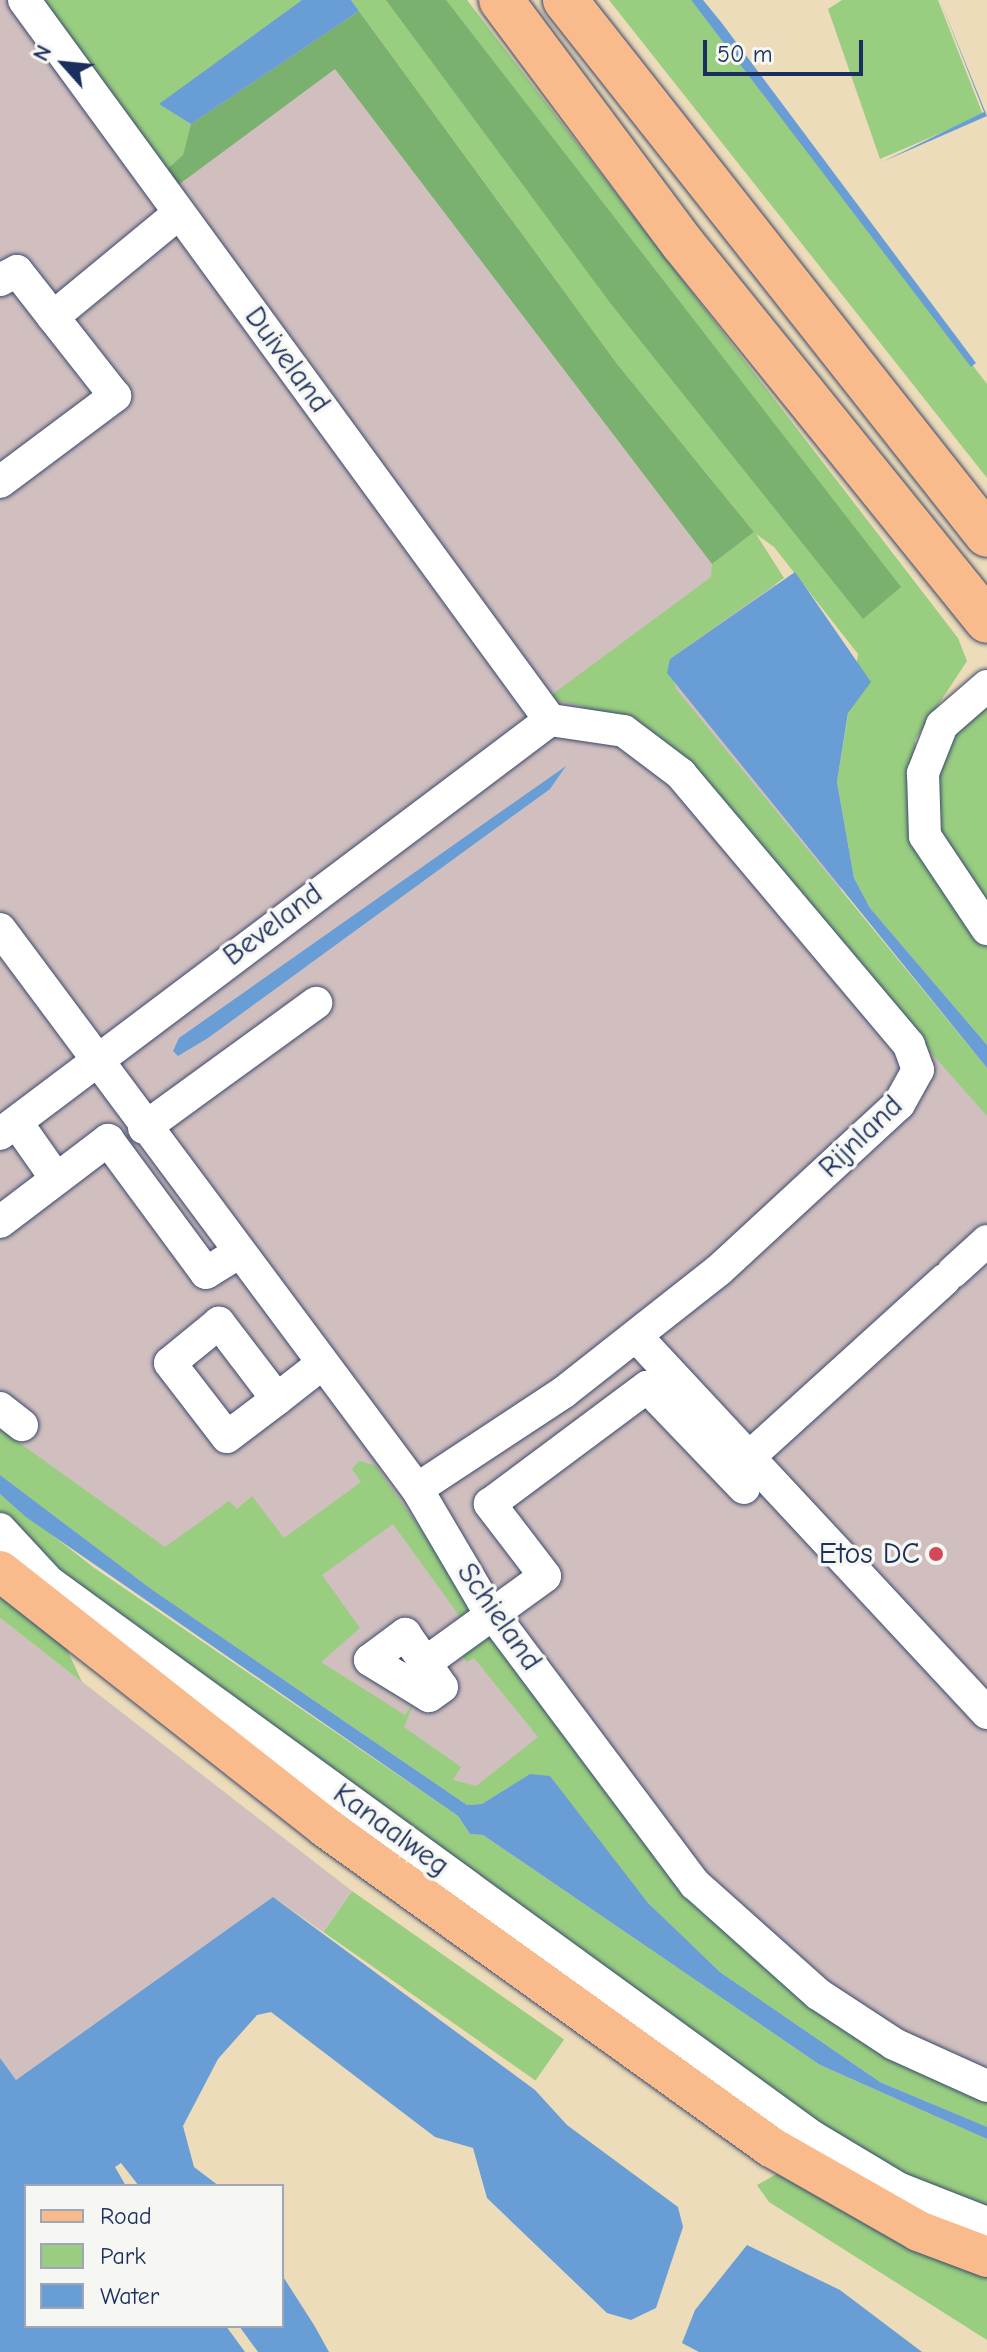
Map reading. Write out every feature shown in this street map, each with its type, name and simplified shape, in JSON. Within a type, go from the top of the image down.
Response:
[{"type":"highway","points":[[501,0],[683,244],[987,621]]},
{"type":"highway","points":[[565,0],[987,535]]},
{"type":"main road","name":"Kanaalweg","points":[[0,1571],[325,1827],[781,2134],[918,2231],[987,2257]]},
{"type":"street","name":"Duiveland","points":[[24,0],[550,720]]},
{"type":"street","points":[[53,317],[179,213]]},
{"type":"street","points":[[0,280],[17,271],[115,396],[0,482]]},
{"type":"street","points":[[987,686],[942,725],[923,773],[925,836],[987,929]]},
{"type":"street","name":"Beveland","points":[[8,1128],[92,1059],[550,720]]},
{"type":"street","name":"Rijnland","points":[[417,1489],[564,1392],[636,1336],[899,1104],[918,1070],[909,1045],[681,774],[624,731],[550,720]]},
{"type":"street","name":"Schieland","points":[[0,929],[92,1059],[417,1489],[493,1614],[695,1884],[742,1931],[894,2044],[987,2086]]},
{"type":"street","points":[[144,1128],[316,1003]]},
{"type":"street","points":[[8,1128],[55,1177]]},
{"type":"street","points":[[0,1222],[55,1177],[108,1140],[206,1273],[238,1253]]},
{"type":"street","points":[[746,1473],[987,1241]]},
{"type":"street","points":[[636,1336],[746,1473]]},
{"type":"street","points":[[277,1399],[322,1364]]},
{"type":"street","points":[[425,1663],[545,1576],[490,1504],[647,1387],[746,1473],[987,1713]]},
{"type":"street","points":[[564,1392],[590,1429]]},
{"type":"street","name":"Kanaalweg","points":[[0,1529],[49,1582],[781,2134],[900,2189],[987,2223]]},
{"type":"shaded area","points":[[0,0],[332,0],[815,637],[844,921],[987,1085],[987,2139],[0,1494]]},
{"type":"shaded area","points":[[0,1618],[352,1891],[323,1932],[273,1897],[16,2080],[0,2059]]},
{"type":"green space","points":[[34,0],[302,0],[160,104],[191,124],[183,155],[155,180]]},
{"type":"green space","points":[[351,0],[467,0],[958,638],[967,661],[915,740],[917,838],[935,881],[987,944],[987,1045],[870,908],[854,878],[837,782],[858,654],[774,547],[756,534],[784,578],[670,659],[676,689],[987,1068],[987,1116],[651,736],[579,705],[546,699],[711,577],[712,564],[754,532],[618,365]]},
{"type":"green space","points":[[386,0],[446,0],[901,587],[863,619],[611,304]]},
{"type":"green space","points":[[609,0],[691,0],[987,384],[987,478]]},
{"type":"green space","points":[[842,0],[938,0],[983,115],[880,159],[828,9]]},
{"type":"green space","points":[[359,11],[618,365],[754,532],[712,564],[335,69],[166,194],[155,180],[183,155],[191,124]]},
{"type":"green space","points":[[987,707],[987,916],[962,886],[931,813],[945,743]]},
{"type":"green space","points":[[0,1429],[165,1547],[229,1501],[237,1509],[252,1496],[284,1538],[361,1482],[352,1469],[359,1461],[375,1465],[478,1610],[463,1621],[393,1524],[322,1575],[360,1628],[321,1662],[405,1715],[414,1702],[404,1727],[461,1767],[453,1780],[476,1786],[538,1737],[474,1658],[467,1662],[458,1651],[490,1629],[713,1920],[987,2093],[987,2127],[880,2082],[720,1972],[648,1903],[550,1777],[530,1774],[482,1804],[467,1805],[151,1589],[0,1475]]},
{"type":"green space","points":[[0,1494],[93,1567],[458,1816],[470,1834],[483,1835],[820,2065],[987,2139],[987,2214],[890,2174],[56,1579],[0,1518]]},
{"type":"green space","points":[[0,1586],[59,1632],[82,1682],[0,1618]]},
{"type":"green space","points":[[352,1891],[564,2040],[535,2081],[323,1932]]},
{"type":"green space","points":[[780,2172],[925,2255],[987,2274],[987,2340],[769,2202],[757,2185]]},
{"type":"water","points":[[302,0],[351,0],[359,11],[191,124],[159,104]]},
{"type":"water","points":[[691,0],[703,0],[721,22],[976,363],[971,367]]},
{"type":"water","points":[[940,0],[987,116],[882,162],[984,112]]},
{"type":"water","points":[[795,572],[871,682],[848,713],[837,782],[854,878],[870,908],[987,1045],[987,1068],[667,673],[670,659]]},
{"type":"water","points":[[566,766],[550,789],[208,1038],[178,1056],[173,1051],[179,1038]]},
{"type":"water","points":[[0,1475],[151,1589],[467,1805],[482,1804],[530,1774],[550,1776],[648,1903],[720,1972],[880,2082],[987,2127],[987,2139],[820,2065],[483,1835],[470,1834],[458,1816],[26,1517],[0,1494]]},
{"type":"water","points":[[273,1897],[535,2090],[567,2125],[678,2207],[683,2227],[656,2308],[631,2320],[607,2313],[487,2198],[473,2148],[435,2137],[271,2012],[257,2015],[218,2059],[183,2126],[194,2167],[216,2184],[137,2184],[121,2163],[115,2167],[125,2184],[24,2184],[24,2328],[227,2328],[245,2352],[0,2352],[0,2058],[16,2080]]},
{"type":"water","points":[[747,2245],[840,2290],[922,2352],[699,2352],[682,2343],[695,2310]]},
{"type":"water","points":[[284,2278],[329,2352],[258,2352],[240,2328],[284,2328]]},
{"type":"place","name":"Etos DC","points":[[936,1554]]}]
